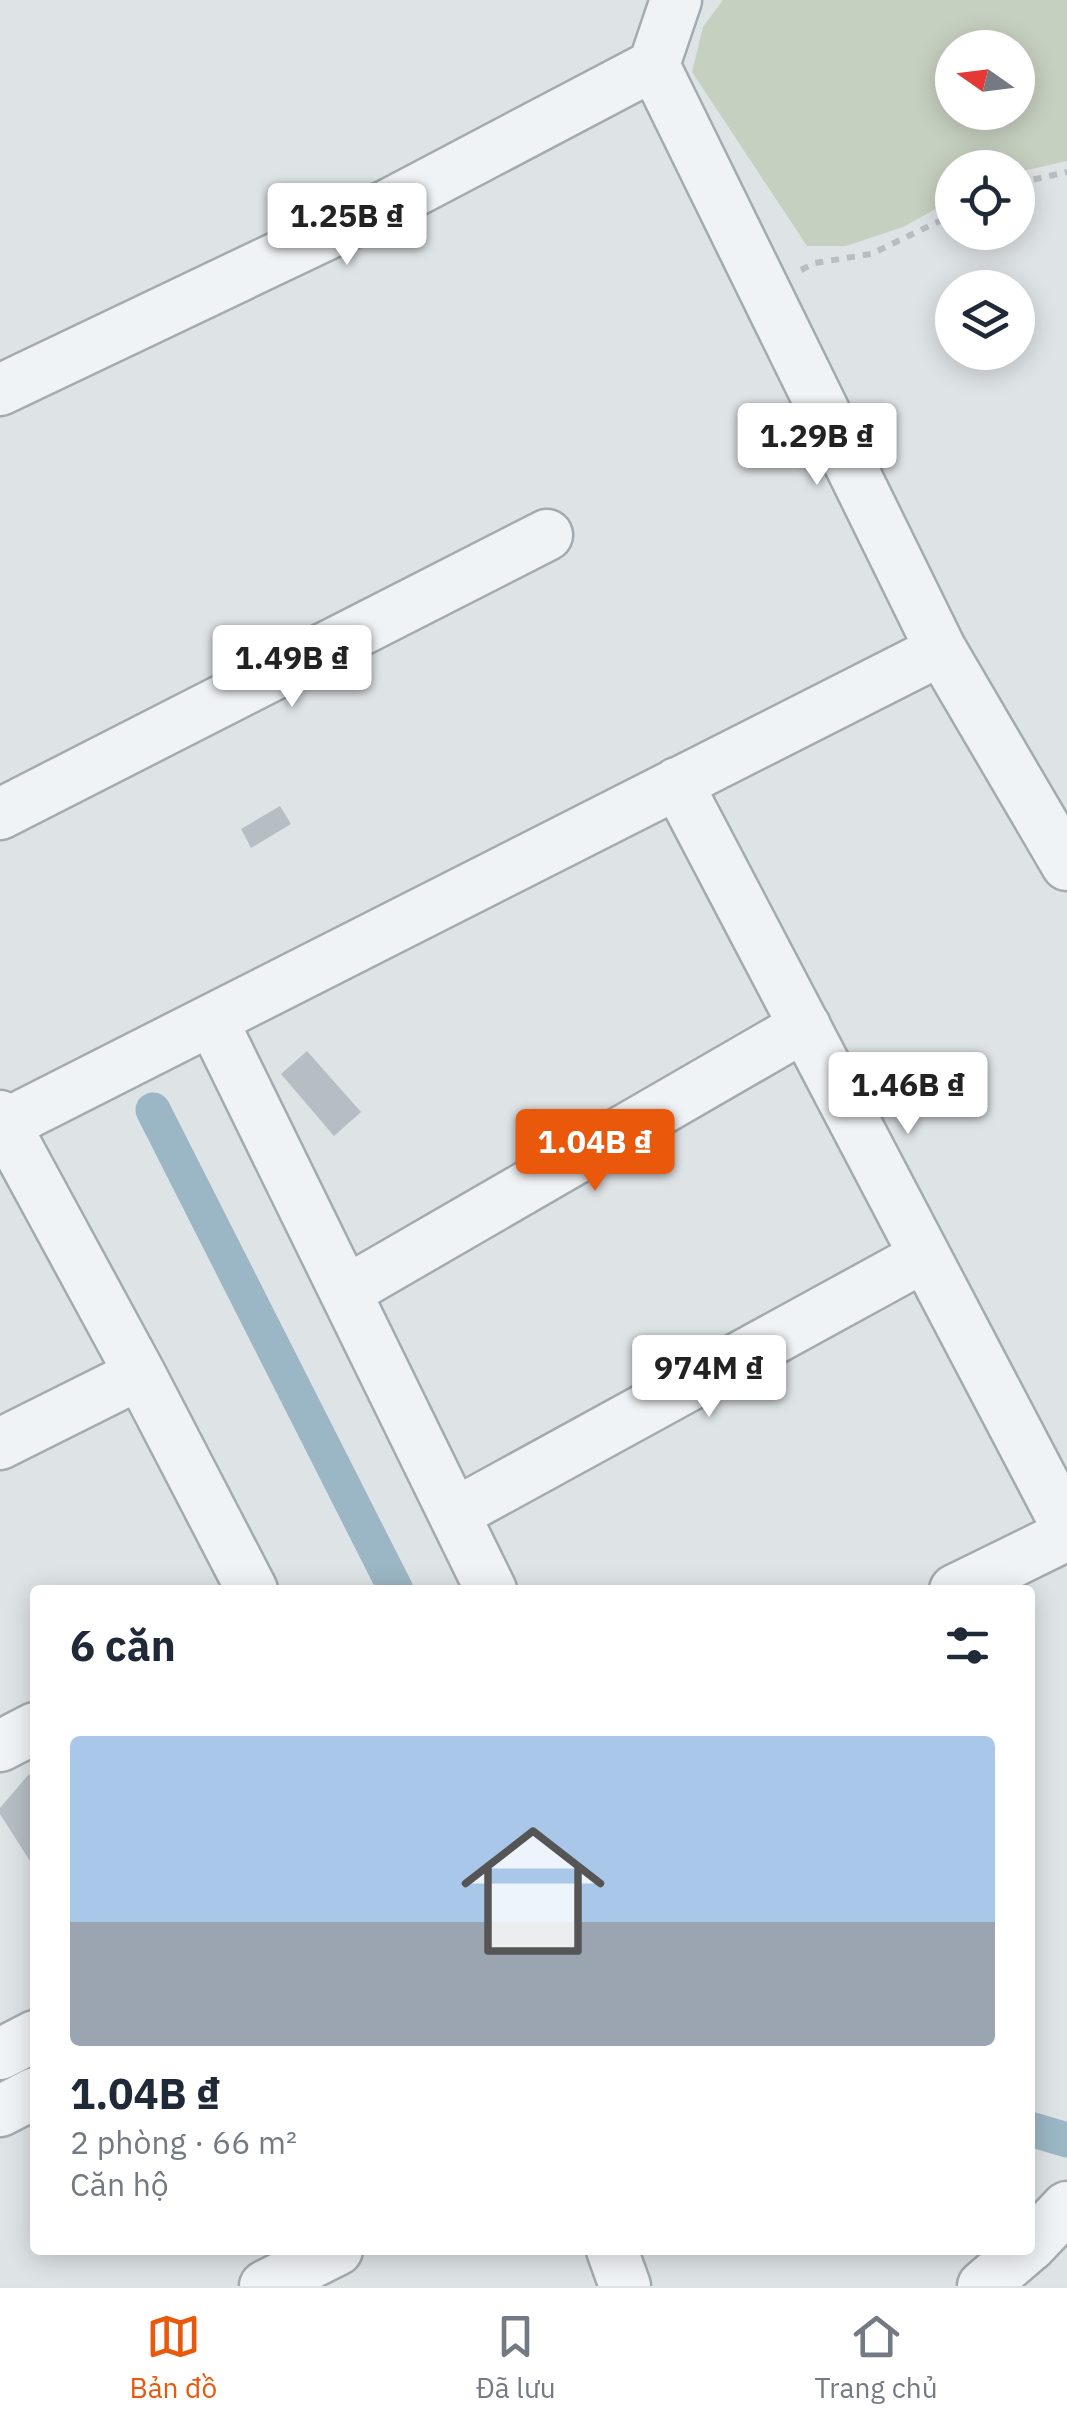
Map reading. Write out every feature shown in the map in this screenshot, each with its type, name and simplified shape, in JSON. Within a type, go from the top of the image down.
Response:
[{"type":"street","points":[[0,390],[388,205],[654,65],[676,0]]},
{"type":"street","points":[[654,65],[941,650],[1067,865]]},
{"type":"street","points":[[0,814],[547,535]]},
{"type":"street","points":[[249,1585],[140,1374],[1,1123],[941,650]]},
{"type":"street","points":[[677,784],[1067,1528]]},
{"type":"street","points":[[212,1020],[489,1585]]},
{"type":"street","points":[[345,1292],[805,1026]]},
{"type":"street","points":[[454,1514],[925,1256]]},
{"type":"street","points":[[0,1444],[140,1374]]},
{"type":"street","points":[[965,1585],[1067,1535]]},
{"type":"street","points":[[0,1746],[30,1731]]},
{"type":"street","points":[[0,2054],[30,2039]]},
{"type":"street","points":[[0,2111],[30,2096]]},
{"type":"street","points":[[265,2286],[327,2255]]},
{"type":"street","points":[[614,2255],[626,2286]]},
{"type":"street","points":[[982,2286],[1017,2255]]},
{"type":"path","points":[[1035,179],[1067,172]]},
{"type":"path","points":[[763,287],[816,263],[871,254],[935,224]]},
{"type":"green space","points":[[723,0],[1067,0],[1067,161],[1035,168],[1035,150],[935,150],[935,209],[903,227],[846,246],[807,246],[692,72],[703,27]]},
{"type":"building","points":[[280,806],[291,824],[251,848],[241,829]]},
{"type":"building","points":[[307,1051],[361,1112],[334,1136],[281,1074]]},
{"type":"building","points":[[29,1774],[30,1861],[0,1814],[0,1808]]},
{"type":"waterway","points":[[153,1110],[393,1585]]},
{"type":"waterway","points":[[1035,2130],[1067,2140]]}]
